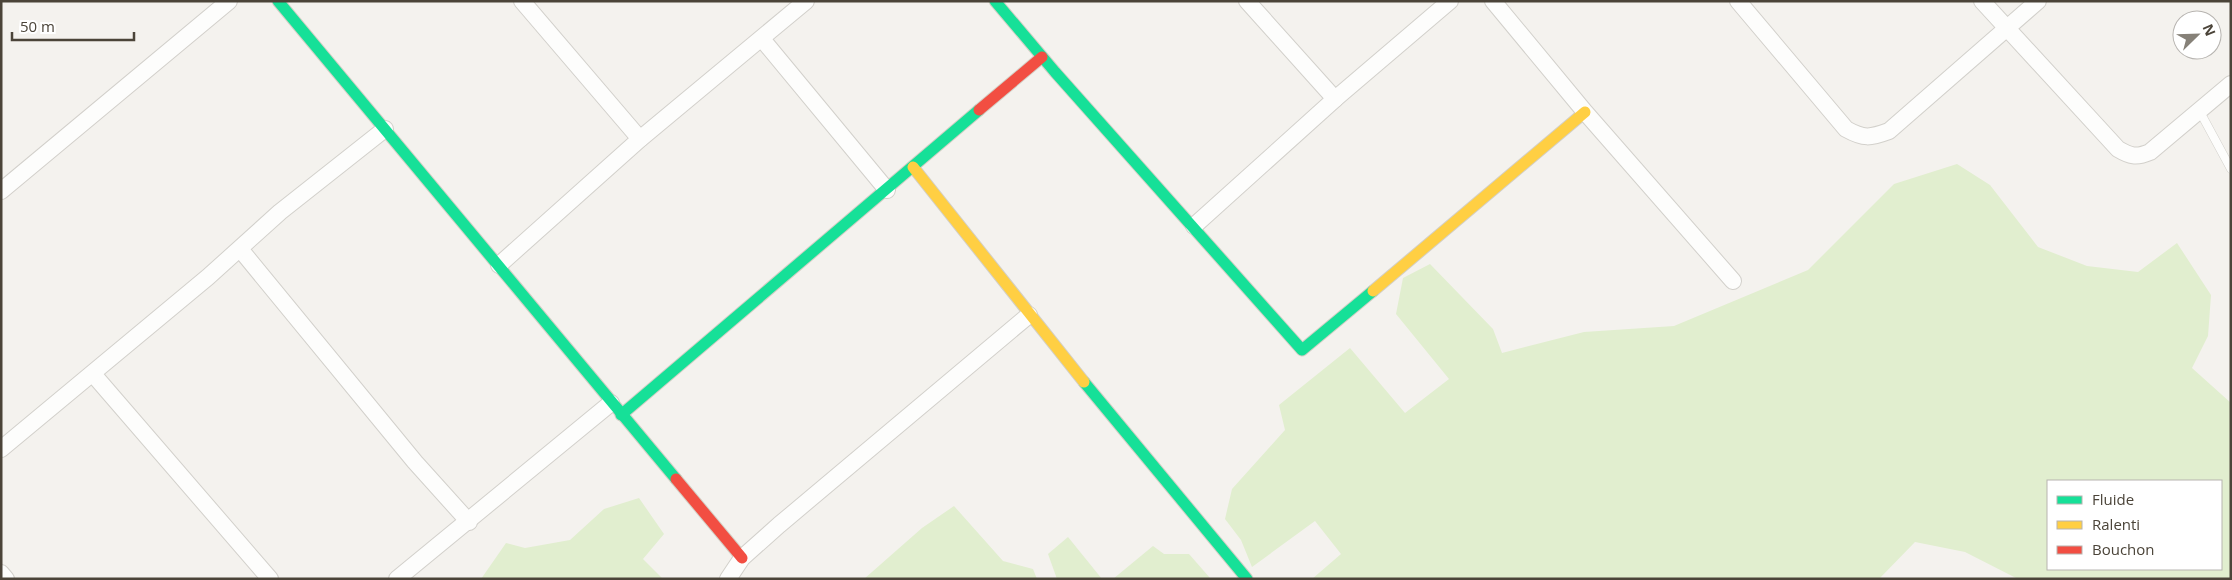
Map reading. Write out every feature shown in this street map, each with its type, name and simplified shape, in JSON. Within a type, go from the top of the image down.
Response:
[{"type":"street","points":[[1,191],[229,1]]},
{"type":"street","points":[[278,1],[742,558]]},
{"type":"street","points":[[522,1],[640,139]]},
{"type":"street","points":[[499,266],[640,139],[806,1]]},
{"type":"street","points":[[995,1],[1042,57],[1194,226],[1302,350],[1442,234],[1584,112]]},
{"type":"street","points":[[1247,1],[1335,99]]},
{"type":"street","points":[[1194,226],[1335,99],[1450,1]]},
{"type":"street","points":[[1493,1],[1584,112],[1733,281]]},
{"type":"street","points":[[1738,1],[1846,129],[1858,136],[1873,138],[1889,131],[2038,1]]},
{"type":"street","points":[[1982,1],[2118,149],[2129,155],[2139,157],[2150,152],[2231,84]]},
{"type":"street","points":[[762,39],[886,190]]},
{"type":"street","points":[[397,579],[616,409],[886,190],[1042,57]]},
{"type":"street","points":[[1,449],[93,374],[240,249],[280,212],[386,129]]},
{"type":"street","points":[[913,167],[1110,415],[1248,579]]},
{"type":"street","points":[[240,249],[415,462],[469,522]]},
{"type":"street","points":[[728,579],[742,558],[1029,315]]},
{"type":"street","points":[[93,374],[270,579]]},
{"type":"street","points":[[1,573],[6,579]]},
{"type":"lane","points":[[2199,110],[2231,169]]},
{"type":"green space","points":[[1957,164],[1990,185],[2038,247],[2087,266],[2138,272],[2177,243],[2211,295],[2208,336],[2192,368],[2231,403],[2231,579],[2018,579],[1965,552],[1915,542],[1879,579],[1312,579],[1341,554],[1315,521],[1252,567],[1241,540],[1225,519],[1232,489],[1285,430],[1279,405],[1350,348],[1405,413],[1449,379],[1396,314],[1403,278],[1430,264],[1493,329],[1502,353],[1584,332],[1674,326],[1808,270],[1894,184]]},
{"type":"green space","points":[[639,498],[664,534],[643,559],[663,579],[481,579],[506,543],[525,548],[570,540],[604,509]]},
{"type":"green space","points":[[954,506],[1003,561],[1033,569],[1037,579],[864,579],[922,528]]},
{"type":"green space","points":[[1068,537],[1102,579],[1057,579],[1048,554]]},
{"type":"green space","points":[[1153,546],[1164,554],[1189,554],[1210,578],[1113,579]]},
{"type":"traffic: fast","points":[[278,1],[676,479]]},
{"type":"traffic: fast","points":[[995,1],[1055,72],[1302,350],[1373,291]]},
{"type":"traffic: fast","points":[[621,415],[979,110]]},
{"type":"traffic: fast","points":[[1084,382],[1247,579]]},
{"type":"traffic: slow","points":[[1373,291],[1585,112]]},
{"type":"traffic: slow","points":[[913,167],[1084,382]]},
{"type":"traffic: jam","points":[[979,110],[1042,57]]},
{"type":"traffic: jam","points":[[676,479],[742,558]]}]
